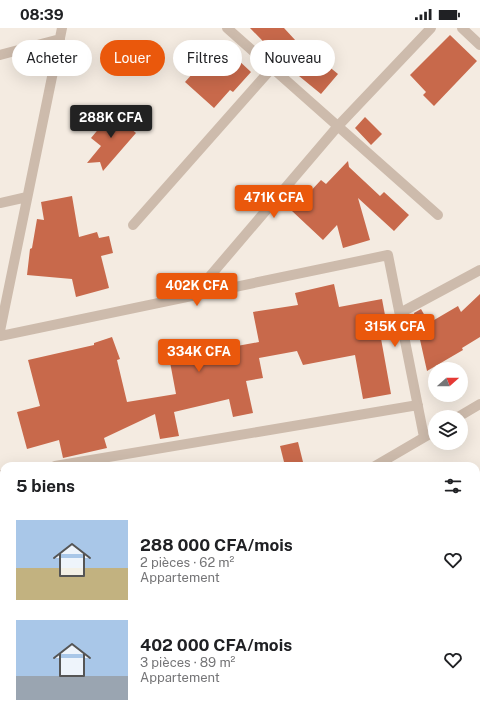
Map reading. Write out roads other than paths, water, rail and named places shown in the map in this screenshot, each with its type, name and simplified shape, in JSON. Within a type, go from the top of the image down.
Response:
[{"type":"street","points":[[0,332],[62,28]]},
{"type":"street","points":[[227,28],[250,48]]},
{"type":"street","points":[[193,296],[338,126],[430,28]]},
{"type":"street","points":[[462,28],[480,45]]},
{"type":"street","points":[[0,55],[60,39]]},
{"type":"street","points":[[133,225],[265,76]]},
{"type":"street","points":[[281,76],[438,215]]},
{"type":"street","points":[[0,203],[27,197]]},
{"type":"street","points":[[0,336],[388,255],[424,437]]},
{"type":"street","points":[[400,313],[480,270]]},
{"type":"street","points":[[468,411],[480,404]]},
{"type":"street","points":[[79,462],[418,405]]},
{"type":"street","points":[[382,462],[428,435]]}]
